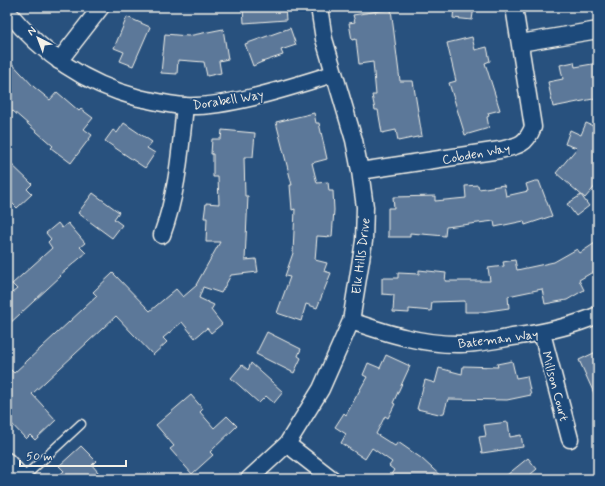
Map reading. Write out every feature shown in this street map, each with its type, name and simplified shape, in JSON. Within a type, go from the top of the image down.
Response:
[{"type":"street","points":[[59,61],[101,7]]},
{"type":"street","name":"Elk Hills Drive","points":[[249,479],[287,444],[321,389],[351,321],[364,241],[365,207],[360,171],[344,107],[332,74],[319,7]]},
{"type":"street","name":"Cobden Way","points":[[360,171],[500,150],[516,146],[528,139],[533,127],[514,7]]},
{"type":"street","name":"Dorabell Way","points":[[7,11],[25,32],[59,61],[92,81],[121,93],[151,101],[185,106],[231,101],[283,90],[332,74]]},
{"type":"street","points":[[520,43],[598,30]]},
{"type":"street","points":[[162,235],[170,212],[178,179],[185,106]]},
{"type":"street","name":"Bateman Way","points":[[351,321],[387,334],[410,339],[461,344],[542,332],[581,322],[598,315]]},
{"type":"street","name":"Millson Court","points":[[542,332],[570,439]]},
{"type":"street","points":[[287,444],[332,479]]},
{"type":"street","points":[[7,461],[23,479]]},
{"type":"lane","points":[[23,479],[81,424]]},
{"type":"building","points":[[243,7],[285,7],[286,20],[244,23]]},
{"type":"building","points":[[454,7],[474,7],[472,20],[453,18]]},
{"type":"building","points":[[391,9],[400,81],[413,81],[422,136],[398,141],[396,130],[382,133],[378,110],[375,110],[372,95],[376,95],[373,62],[359,64],[356,39],[352,40],[349,23],[355,22],[353,15]]},
{"type":"building","points":[[127,17],[150,27],[133,66],[120,61],[124,52],[114,48]]},
{"type":"building","points":[[290,28],[296,45],[281,50],[283,55],[253,66],[245,44]]},
{"type":"building","points":[[223,29],[228,59],[219,61],[221,73],[207,76],[204,62],[178,60],[177,74],[161,73],[165,34],[188,36]]},
{"type":"building","points":[[472,37],[475,50],[487,47],[490,61],[485,63],[500,110],[488,113],[489,116],[487,117],[489,128],[465,135],[449,83],[456,81],[447,43]]},
{"type":"building","points":[[7,58],[34,87],[50,100],[57,92],[79,111],[81,109],[93,118],[84,129],[92,135],[71,163],[51,148],[53,146],[13,111],[7,116]]},
{"type":"building","points":[[574,62],[575,67],[598,63],[598,98],[553,107],[548,82],[563,79],[560,65]]},
{"type":"building","points":[[314,113],[316,123],[319,123],[327,159],[312,163],[317,183],[328,182],[329,191],[333,191],[334,210],[332,237],[317,236],[315,260],[327,263],[324,271],[331,273],[317,308],[306,304],[301,321],[277,313],[290,277],[285,276],[293,253],[295,209],[292,210],[290,185],[292,185],[276,122]]},
{"type":"building","points":[[124,123],[152,142],[147,148],[155,153],[145,168],[105,141],[113,130],[117,133]]},
{"type":"building","points":[[586,123],[598,128],[598,183],[585,198],[556,173],[577,148],[565,144],[570,130],[581,135]]},
{"type":"building","points":[[222,130],[255,133],[253,157],[244,157],[245,196],[248,196],[245,260],[256,259],[258,272],[231,275],[221,293],[203,287],[199,298],[214,305],[211,310],[222,324],[211,333],[207,328],[195,338],[182,322],[163,338],[167,342],[153,355],[116,316],[32,394],[56,420],[35,440],[30,435],[26,439],[7,419],[7,366],[14,373],[97,296],[93,292],[113,273],[150,311],[176,289],[183,297],[197,285],[220,242],[206,242],[207,218],[204,218],[206,203],[219,204],[218,177],[213,177],[213,154],[211,154],[212,139],[221,139]]},
{"type":"building","points":[[7,160],[32,184],[27,189],[32,194],[17,208],[7,198]]},
{"type":"building","points":[[539,181],[552,216],[525,225],[524,221],[495,227],[494,221],[446,227],[445,236],[410,233],[410,237],[388,237],[388,208],[394,208],[393,197],[435,196],[435,201],[466,198],[465,186],[478,185],[479,189],[504,185],[506,196],[528,191],[526,184]]},
{"type":"building","points":[[93,193],[119,212],[114,219],[122,225],[112,238],[78,213]]},
{"type":"building","points":[[581,195],[589,206],[576,216],[567,204]]},
{"type":"building","points":[[58,223],[62,228],[68,223],[85,243],[80,247],[86,253],[60,275],[61,276],[7,326],[7,297],[17,289],[12,284],[52,248],[48,242],[51,239],[46,233]]},
{"type":"building","points":[[598,241],[598,269],[579,280],[584,290],[567,300],[545,304],[542,289],[508,296],[509,308],[481,312],[465,312],[465,301],[432,302],[431,311],[409,309],[409,313],[393,312],[394,295],[382,294],[382,278],[398,278],[398,273],[419,274],[419,270],[446,273],[445,281],[490,281],[488,268],[504,266],[503,262],[515,260],[517,270],[554,262],[577,249],[580,253]]},
{"type":"building","points":[[267,332],[301,349],[298,356],[301,358],[294,373],[256,354]]},
{"type":"building","points":[[598,351],[598,402],[579,360]]},
{"type":"building","points":[[386,355],[410,366],[393,403],[395,404],[388,418],[385,416],[376,434],[395,446],[398,442],[421,458],[444,479],[388,479],[394,470],[389,466],[392,462],[372,448],[365,459],[341,443],[346,434],[335,427],[344,413],[346,415],[367,377],[363,375],[368,363],[380,368]]},
{"type":"building","points":[[512,361],[516,378],[527,376],[531,395],[507,400],[448,399],[444,413],[439,414],[417,409],[425,380],[435,383],[439,368],[462,374],[463,366],[498,367],[497,364]]},
{"type":"building","points":[[251,363],[283,392],[274,403],[266,396],[259,403],[231,378],[242,365],[248,370]]},
{"type":"building","points":[[191,395],[203,409],[200,412],[214,428],[227,416],[237,426],[210,452],[213,455],[192,474],[170,449],[174,446],[156,425]]},
{"type":"building","points":[[508,422],[510,437],[521,435],[523,447],[482,453],[479,437],[486,436],[484,425]]},
{"type":"building","points":[[81,446],[96,461],[92,465],[104,479],[55,479],[64,471],[59,466]]},
{"type":"building","points":[[528,458],[537,469],[525,479],[502,479]]}]
